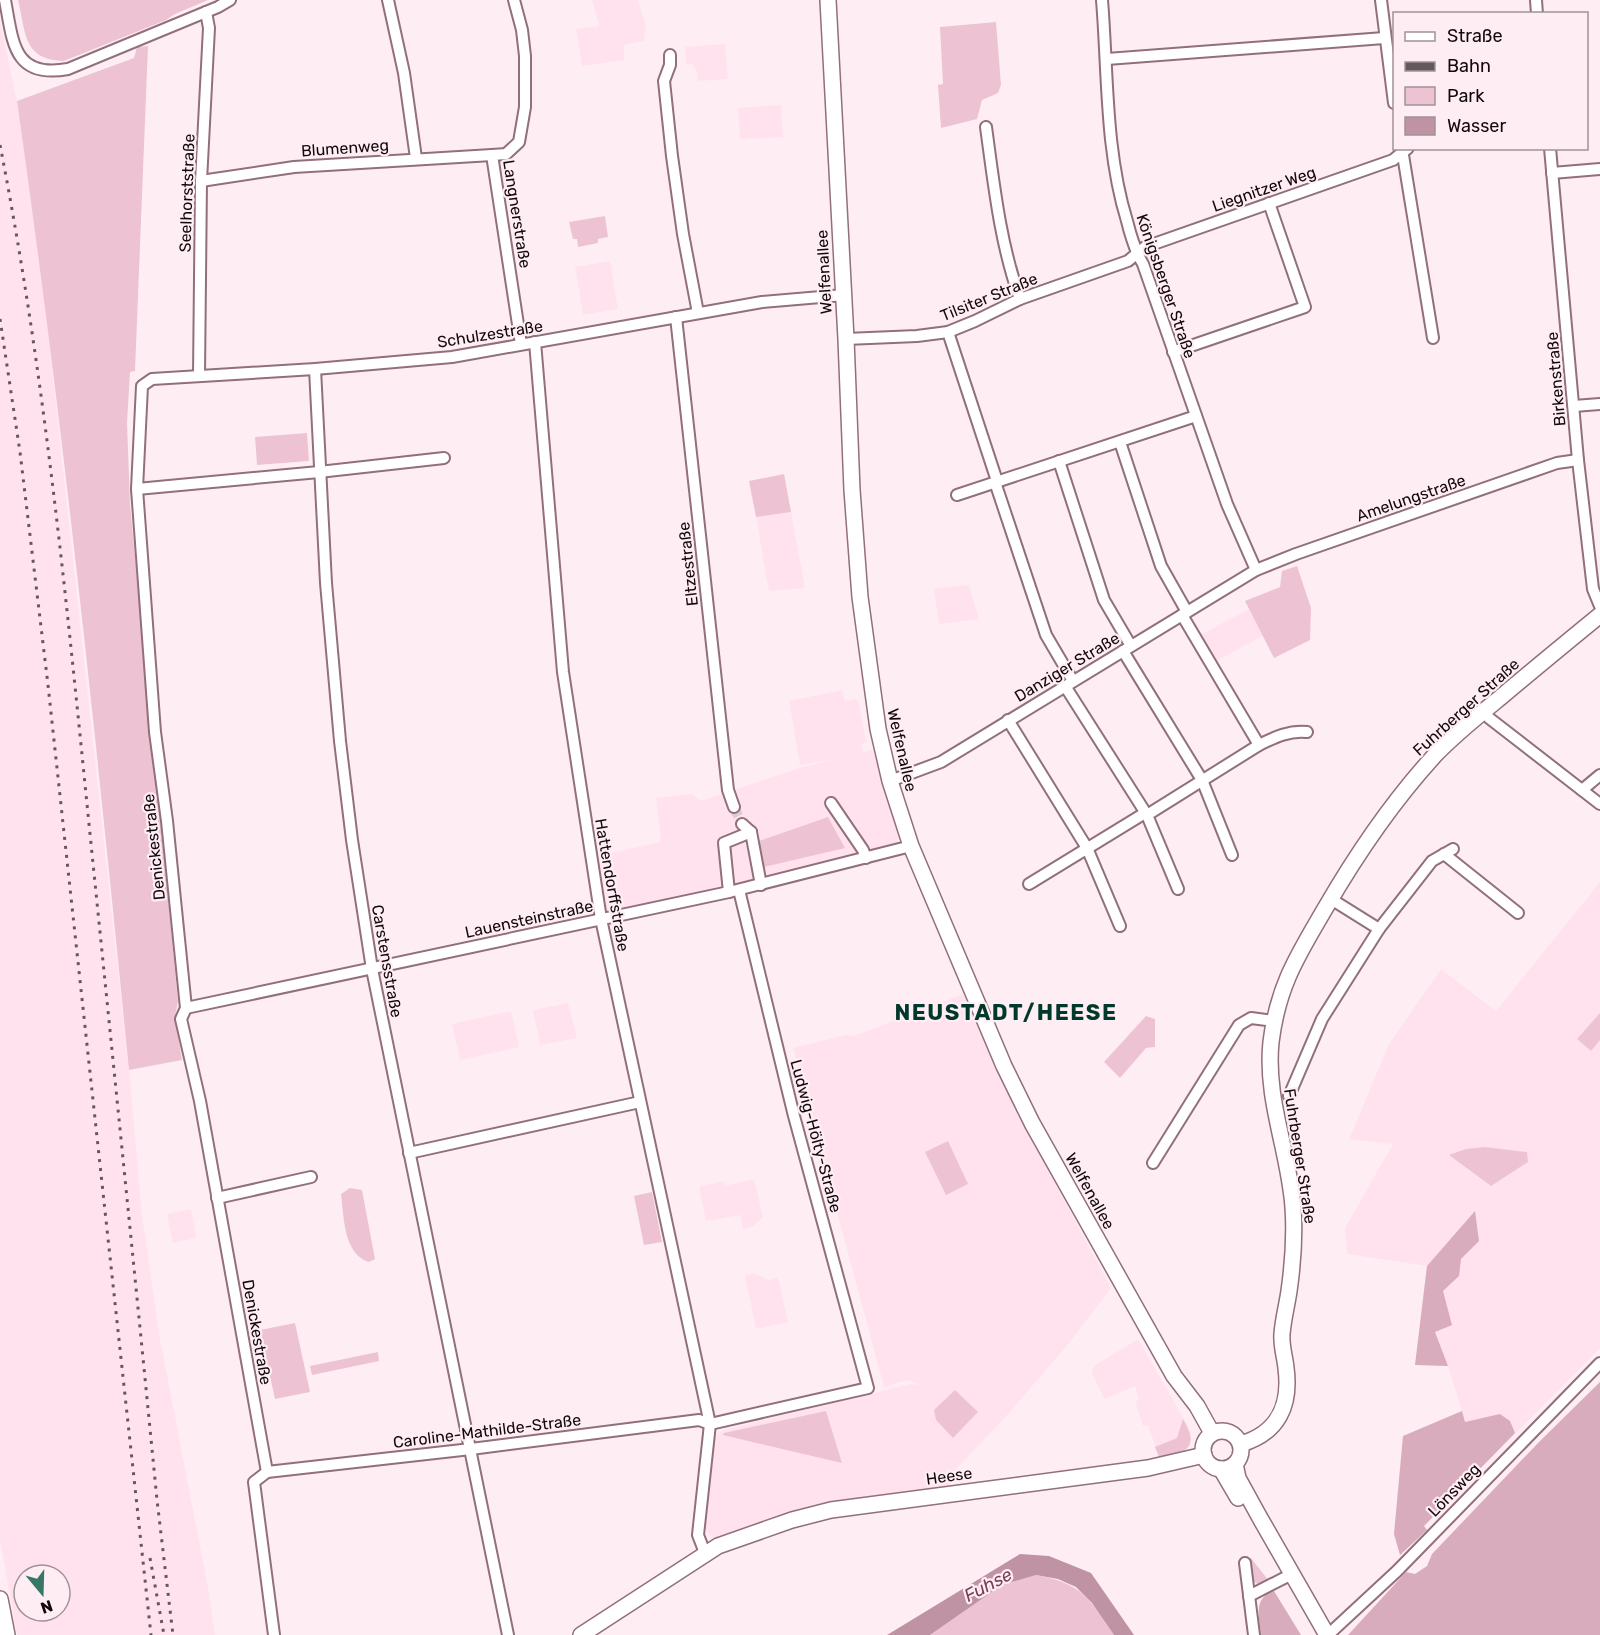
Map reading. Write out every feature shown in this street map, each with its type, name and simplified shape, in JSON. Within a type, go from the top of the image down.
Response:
[{"type":"street","points":[[5,0],[14,45],[19,55],[39,71],[51,72],[68,69],[230,0]]},
{"type":"street","points":[[388,0],[404,73],[416,158]]},
{"type":"street","name":"Langnerstraße","points":[[514,0],[522,30],[525,56],[525,107],[519,142],[507,154],[492,155],[521,344]]},
{"type":"street","name":"Welfenallee","points":[[828,0],[852,490],[860,597],[878,729],[890,781],[911,846],[990,1033],[1032,1123],[1174,1376],[1197,1406],[1212,1433]]},
{"type":"street","name":"Königsberger Straße","points":[[1102,0],[1113,165],[1124,213],[1136,253],[1143,264],[1227,504],[1256,570]]},
{"type":"street","points":[[1381,0],[1384,38],[1393,91]]},
{"type":"street","name":"Seelhorststraße","points":[[199,375],[201,181],[209,28],[206,12]]},
{"type":"street","points":[[1107,59],[1384,38]]},
{"type":"street","points":[[670,55],[670,65],[664,81],[683,234],[698,313]]},
{"type":"street","points":[[986,127],[1008,265],[1020,299]]},
{"type":"street","points":[[1404,150],[1433,338]]},
{"type":"street","name":"Liegnitzer Weg","points":[[1136,253],[1145,247],[1393,160],[1404,150]]},
{"type":"street","name":"Birkenstraße","points":[[1550,150],[1578,460],[1593,589],[1600,606]]},
{"type":"street","name":"Blumenweg","points":[[201,181],[294,167],[492,155]]},
{"type":"street","points":[[1552,173],[1600,169]]},
{"type":"street","points":[[1173,352],[1305,307],[1269,204]]},
{"type":"street","name":"Tilsiter Straße","points":[[846,339],[917,336],[948,332],[1020,299],[1128,261],[1136,253]]},
{"type":"street","name":"Schulzestraße","points":[[142,386],[152,379],[315,369],[452,357],[762,302],[844,295]]},
{"type":"street","name":"Eltzestraße","points":[[676,317],[728,790],[735,807]]},
{"type":"street","points":[[948,332],[1046,635],[1069,683],[1146,814],[1178,889]]},
{"type":"street","name":"Hattendorffstraße","points":[[535,342],[563,672],[601,919],[710,1424]]},
{"type":"street","name":"Carstensstraße","points":[[315,369],[326,583],[339,741],[352,840],[372,969],[508,1635]]},
{"type":"street","name":"Denickestraße","points":[[142,386],[137,489],[155,732],[167,821],[184,1013],[267,1472]]},
{"type":"street","points":[[1574,406],[1600,404]]},
{"type":"street","points":[[957,495],[1196,416]]},
{"type":"street","points":[[1120,442],[1161,566],[1259,745]]},
{"type":"street","points":[[137,489],[444,458]]},
{"type":"street","name":"Amelungstraße","points":[[1256,570],[1539,469],[1578,460]]},
{"type":"street","points":[[1059,461],[1104,600],[1127,649],[1202,780],[1232,855]]},
{"type":"street","name":"Danziger Straße","points":[[890,781],[941,762],[1256,570]]},
{"type":"street","name":"Fuhrberger Straße","points":[[1241,1444],[1271,1429],[1281,1414],[1286,1385],[1282,1333],[1289,1292],[1294,1234],[1293,1204],[1273,1105],[1270,1076],[1274,1021],[1280,995],[1291,967],[1357,853],[1395,802],[1437,754],[1484,711],[1600,615]]},
{"type":"street","points":[[1484,711],[1600,804]]},
{"type":"street","points":[[1008,720],[1087,848],[1120,926]]},
{"type":"street","points":[[1029,884],[1259,745],[1297,731],[1307,732]]},
{"type":"street","points":[[1582,790],[1600,775]]},
{"type":"street","points":[[831,803],[864,850],[866,858]]},
{"type":"street","points":[[742,824],[751,832],[761,885]]},
{"type":"street","name":"Ludwig-Hölty-Straße","points":[[710,1424],[868,1389],[734,891],[724,843],[751,832]]},
{"type":"street","name":"Lauensteinstraße","points":[[184,1013],[372,969],[761,885],[911,846]]},
{"type":"street","name":"Fuhrberger Straße","points":[[1289,1096],[1322,1019],[1379,929],[1431,861],[1449,852],[1518,913]]},
{"type":"street","points":[[1330,899],[1379,929]]},
{"type":"street","points":[[1153,1163],[1239,1025],[1251,1018],[1274,1021]]},
{"type":"street","points":[[409,1153],[640,1102]]},
{"type":"street","points":[[218,1198],[311,1177]]},
{"type":"street","name":"Lönsweg","points":[[1327,1635],[1381,1587],[1600,1364]]},
{"type":"street","name":"Caroline-Mathilde-Straße","points":[[267,1472],[699,1420],[710,1424]]},
{"type":"street","points":[[705,1552],[698,1535],[710,1424]]},
{"type":"street","points":[[1220,1430],[1227,1431],[1241,1444],[1241,1454],[1228,1467],[1211,1466],[1204,1455],[1203,1445],[1212,1433],[1220,1430]]},
{"type":"street","name":"Heese","points":[[581,1635],[705,1552],[792,1520],[831,1510],[1148,1468],[1204,1455]]},
{"type":"street","points":[[1228,1467],[1288,1576],[1316,1635]]},
{"type":"street","points":[[267,1472],[254,1482],[274,1635]]},
{"type":"street","points":[[1245,1563],[1254,1635]]},
{"type":"street","points":[[1288,1576],[1327,1635]]},
{"type":"street","points":[[1249,1596],[1288,1576]]},
{"type":"street","points":[[0,1599],[7,1635]]},
{"type":"shaded area","points":[[592,0],[638,0],[646,26],[644,41],[624,45],[624,60],[582,66],[576,29],[599,26]]},
{"type":"shaded area","points":[[0,23],[17,101],[43,286],[129,1070],[142,1215],[159,1334],[215,1635],[17,1635],[15,1623],[72,1623],[72,1563],[12,1563],[12,1607],[0,1540]]},
{"type":"shaded area","points":[[725,44],[728,79],[698,81],[697,71],[692,64],[686,65],[685,47]]},
{"type":"shaded area","points":[[781,105],[783,137],[740,139],[738,108]]},
{"type":"shaded area","points":[[610,261],[618,309],[583,315],[575,267]]},
{"type":"shaded area","points":[[791,512],[805,588],[769,591],[756,517]]},
{"type":"shaded area","points":[[969,585],[979,619],[939,624],[934,589]]},
{"type":"shaded area","points":[[1249,609],[1263,636],[1214,662],[1200,635]]},
{"type":"shaded area","points":[[842,690],[845,701],[858,699],[866,742],[861,744],[863,752],[873,750],[899,832],[897,843],[893,848],[731,889],[609,914],[606,912],[597,856],[661,842],[656,798],[691,794],[701,801],[799,768],[835,759],[800,765],[789,701]]},
{"type":"shaded area","points":[[1600,882],[1600,1348],[1424,1526],[1427,1530],[1400,1555],[1394,1534],[1403,1436],[1462,1411],[1448,1366],[1415,1365],[1427,1266],[1347,1254],[1345,1228],[1393,1144],[1349,1139],[1389,1044],[1441,969],[1496,1011]]},
{"type":"shaded area","points":[[963,994],[1025,1127],[1111,1288],[1065,1348],[1001,1422],[953,1472],[947,1467],[951,1487],[720,1540],[711,1537],[703,1525],[713,1442],[720,1431],[910,1384],[921,1385],[907,1380],[884,1387],[793,1048],[846,1035],[854,1036]]},
{"type":"shaded area","points":[[568,1003],[577,1038],[540,1045],[533,1010]]},
{"type":"shaded area","points":[[511,1011],[519,1047],[460,1060],[452,1024]]},
{"type":"shaded area","points":[[754,1179],[763,1217],[752,1227],[743,1229],[740,1215],[706,1221],[699,1187],[724,1181],[725,1186]]},
{"type":"shaded area","points":[[191,1209],[196,1238],[173,1243],[167,1214]]},
{"type":"shaded area","points":[[1475,1211],[1479,1241],[1461,1259],[1459,1276],[1443,1291],[1452,1325],[1435,1332],[1448,1366],[1415,1365],[1427,1266]]},
{"type":"shaded area","points":[[754,1273],[768,1280],[778,1278],[788,1322],[756,1329],[745,1276]]},
{"type":"shaded area","points":[[1138,1339],[1191,1432],[1191,1441],[1185,1450],[1159,1457],[1148,1425],[1143,1426],[1135,1401],[1139,1399],[1135,1386],[1104,1399],[1092,1372],[1094,1366]]},
{"type":"shaded area","points":[[1600,1382],[1600,1635],[1348,1635],[1406,1572],[1415,1574],[1427,1566],[1432,1554]]},
{"type":"shaded area","points":[[1462,1411],[1465,1422],[1500,1414],[1510,1421],[1515,1433],[1424,1526],[1427,1530],[1400,1555],[1394,1534],[1403,1436]]},
{"type":"shaded area","points":[[1274,1591],[1301,1635],[1261,1635],[1260,1603],[1267,1594]]},
{"type":"green space","points":[[18,0],[208,0],[166,20],[64,61],[41,56],[34,50],[25,34]]},
{"type":"green space","points":[[996,22],[1001,85],[998,93],[982,100],[977,119],[941,128],[938,85],[943,84],[940,27]]},
{"type":"green space","points":[[148,46],[135,371],[130,372],[127,423],[130,504],[178,1001],[175,1017],[182,1060],[129,1070],[78,585],[17,101],[134,58],[137,47]]},
{"type":"green space","points":[[605,216],[608,237],[598,239],[598,243],[578,247],[577,239],[573,239],[569,222]]},
{"type":"green space","points":[[307,433],[309,461],[257,465],[255,437]]},
{"type":"green space","points":[[784,474],[791,512],[756,517],[749,481]]},
{"type":"green space","points":[[1297,566],[1311,608],[1310,640],[1274,658],[1245,601],[1280,587],[1282,571]]},
{"type":"green space","points":[[828,817],[845,848],[764,867],[756,842]]},
{"type":"green space","points":[[1600,1013],[1600,1040],[1591,1051],[1577,1039]]},
{"type":"green space","points":[[1146,1016],[1155,1019],[1155,1047],[1146,1048],[1120,1078],[1104,1062]]},
{"type":"green space","points":[[948,1141],[968,1184],[946,1195],[925,1152]]},
{"type":"green space","points":[[1485,1147],[1527,1152],[1528,1162],[1491,1186],[1449,1155],[1466,1149]]},
{"type":"green space","points":[[350,1188],[362,1190],[375,1259],[369,1262],[360,1258],[354,1251],[346,1233],[341,1194]]},
{"type":"green space","points":[[652,1192],[662,1242],[644,1245],[634,1196]]},
{"type":"green space","points":[[295,1323],[310,1392],[275,1399],[260,1330]]},
{"type":"green space","points":[[378,1352],[379,1361],[312,1375],[310,1366]]},
{"type":"green space","points":[[955,1390],[978,1412],[953,1438],[936,1420],[934,1410]]},
{"type":"green space","points":[[826,1411],[842,1463],[723,1435],[724,1433]]},
{"type":"green space","points":[[1183,1419],[1190,1437],[1188,1447],[1183,1451],[1159,1457],[1155,1447],[1177,1438]]},
{"type":"green space","points":[[1247,1558],[1251,1558],[1269,1581],[1260,1585],[1254,1582]]},
{"type":"green space","points":[[1036,1575],[1064,1583],[1083,1594],[1114,1635],[930,1635],[1002,1585]]},
{"type":"water","name":"Fuhse","points":[[1020,1554],[1049,1556],[1091,1573],[1134,1635],[1114,1635],[1092,1603],[1076,1587],[1058,1579],[1036,1575],[1002,1585],[930,1635],[887,1635]]},
{"type":"tunnel","points":[[734,807],[742,824]]},
{"type":"railway","points":[[0,145],[29,314],[62,568],[157,1500],[173,1635]]},
{"type":"railway","points":[[0,319],[20,452],[48,685],[151,1635]]},
{"type":"railway","points":[[150,1558],[164,1635]]},
{"type":"district","name":"NEUSTADT/HEESE","points":[[1006,1012]]}]
